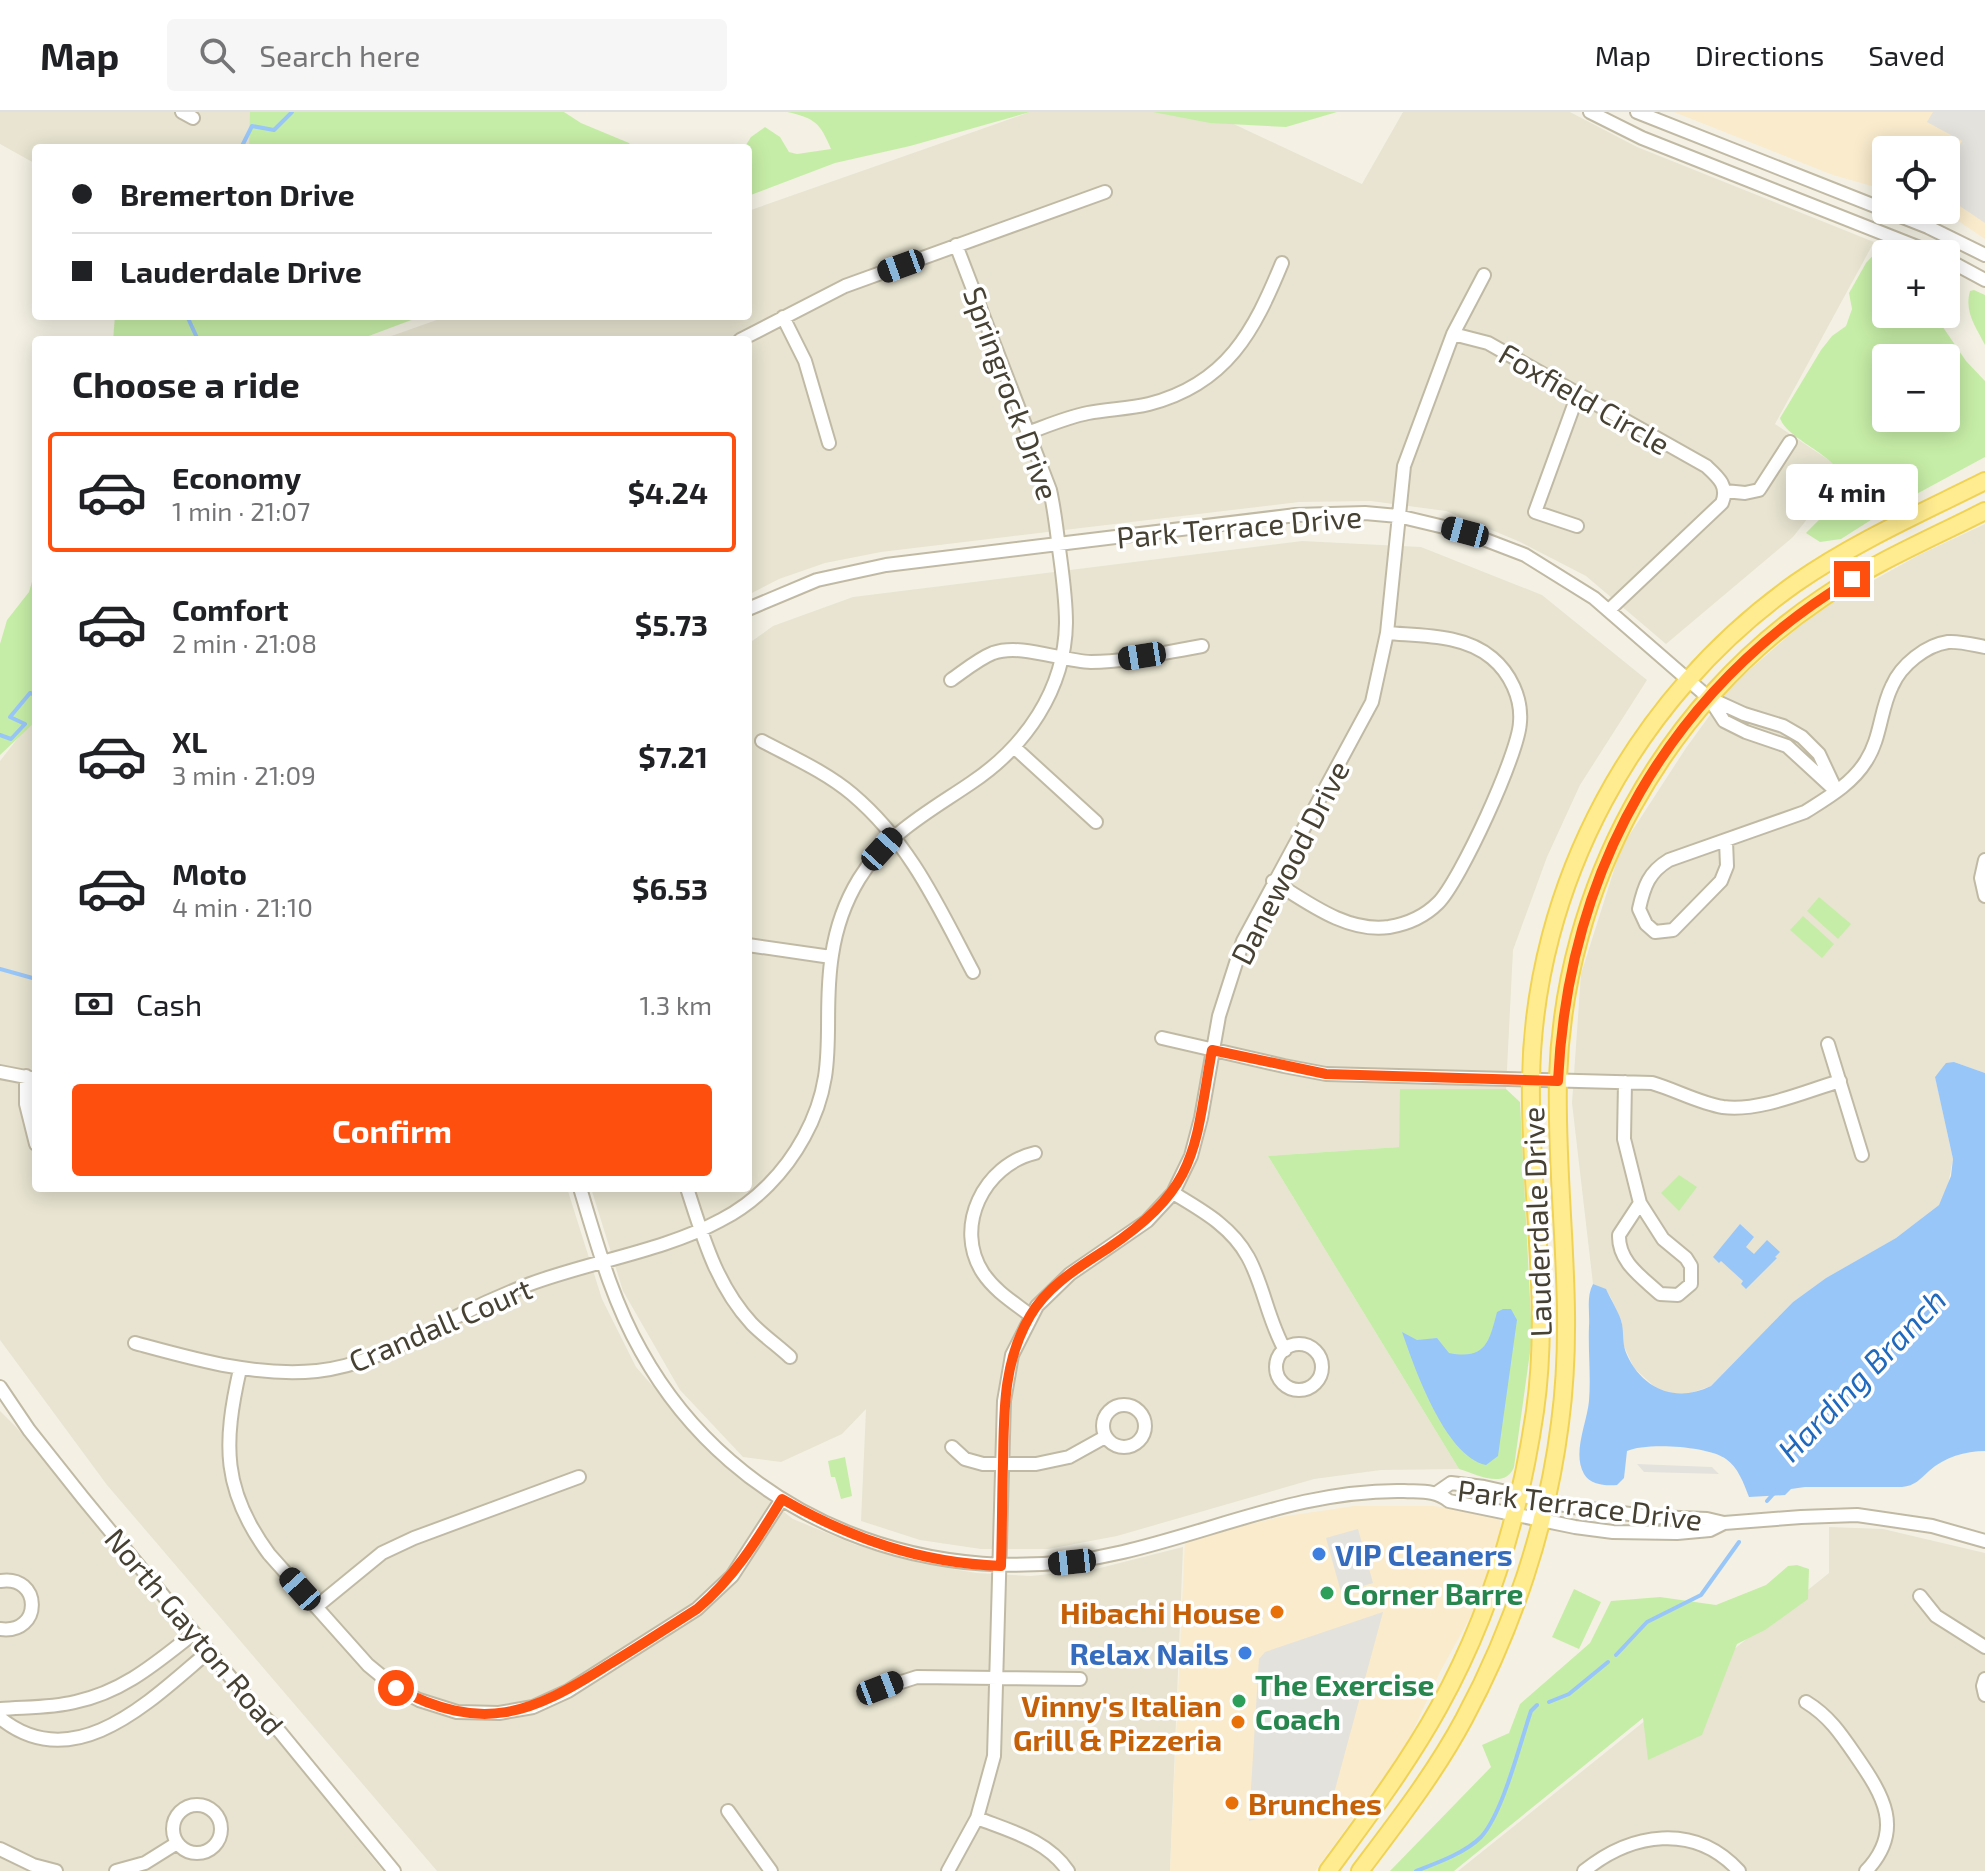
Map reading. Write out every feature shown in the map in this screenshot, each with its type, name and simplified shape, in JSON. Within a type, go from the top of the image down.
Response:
[{"type":"main road","name":"Lauderdale Drive","points":[[1328,1871],[1412,1752],[1439,1707],[1485,1608],[1520,1495],[1536,1406],[1541,1347],[1531,1080],[1534,1026],[1561,900],[1596,815],[1656,718],[1742,626],[1807,575],[1856,545],[1985,481]]},
{"type":"main road","name":"Lauderdale Drive","points":[[1360,1871],[1412,1803],[1464,1720],[1506,1629],[1528,1567],[1545,1501],[1560,1425],[1567,1333],[1558,1081],[1563,1017],[1571,969],[1600,874],[1637,795],[1686,725],[1753,652],[1824,596],[1985,511]]},
{"type":"street","points":[[1590,112],[1663,147],[1899,240]]},
{"type":"street","points":[[1637,112],[1928,227],[1985,255]]},
{"type":"street","points":[[747,336],[845,286],[1105,192]]},
{"type":"street","name":"Springrock Drive","points":[[831,957],[846,905],[871,861],[914,819],[973,782],[1015,748],[1030,729],[1051,693],[1066,625],[1056,514],[1050,490],[956,245]]},
{"type":"street","points":[[1030,432],[1089,413],[1164,399],[1202,380],[1245,340],[1264,307],[1282,263]]},
{"type":"street","points":[[1960,267],[1985,280]]},
{"type":"street","points":[[1398,516],[1404,466],[1453,334],[1484,275]]},
{"type":"street","points":[[783,317],[805,361],[829,443]]},
{"type":"street","name":"Foxfield Circle","points":[[1453,334],[1488,343],[1706,466],[1719,478],[1725,491]]},
{"type":"street","points":[[1577,526],[1535,512],[1578,394]]},
{"type":"street","points":[[1609,610],[1705,521],[1722,503],[1725,491],[1745,493],[1759,490],[1790,442]]},
{"type":"street","name":"Park Terrace Drive","points":[[752,607],[783,592],[848,571],[1296,515],[1340,513],[1398,516],[1465,532],[1525,555],[1568,580],[1609,610],[1709,698],[1724,721],[1787,746],[1836,791]]},
{"type":"street","name":"Danewood Drive","points":[[948,1871],[977,1818],[994,1756],[1004,1401],[1016,1345],[1030,1315],[1054,1286],[1147,1221],[1173,1193],[1196,1144],[1219,1016],[1243,941],[1273,881],[1362,723],[1378,681],[1387,633],[1398,516]]},
{"type":"street","points":[[1273,881],[1339,919],[1355,925],[1387,927],[1413,920],[1436,905],[1450,889],[1463,865],[1515,749],[1521,719],[1519,702],[1511,681],[1499,665],[1471,645],[1456,640],[1387,633]]},
{"type":"street","points":[[1726,841],[1727,866],[1721,881],[1673,930],[1655,932],[1646,924],[1639,909],[1648,879],[1655,869],[1669,860],[1805,812],[1857,774],[1867,760],[1891,686],[1913,660],[1929,647],[1950,642],[1985,647]]},
{"type":"street","points":[[951,680],[978,661],[1003,650],[1060,659],[1112,660],[1202,646]]},
{"type":"street","points":[[762,741],[829,777],[851,793],[894,836],[932,890],[973,972]]},
{"type":"street","points":[[1015,748],[1096,822]]},
{"type":"street","points":[[1985,860],[1981,878],[1985,896]]},
{"type":"street","points":[[752,946],[831,957]]},
{"type":"street","name":"Crandall Court","points":[[135,1343],[240,1369],[294,1373],[361,1362],[491,1300],[722,1220],[756,1197],[782,1171],[805,1135],[820,1103],[829,1061],[831,957]]},
{"type":"street","points":[[1162,1038],[1326,1074],[1652,1083],[1697,1100],[1737,1108],[1755,1106],[1840,1081]]},
{"type":"street","points":[[1828,1044],[1862,1155]]},
{"type":"street","points":[[0,1072],[31,1077],[26,1104],[32,1128]]},
{"type":"street","points":[[1625,1082],[1624,1139],[1640,1203],[1663,1239],[1691,1266],[1691,1284],[1678,1295],[1660,1294],[1627,1263],[1621,1253],[1619,1235],[1640,1203]]},
{"type":"street","points":[[1030,1315],[999,1292],[984,1273],[974,1248],[972,1228],[974,1212],[984,1188],[1017,1157],[1035,1153]]},
{"type":"street","name":"Park Terrace Drive","points":[[581,1192],[602,1261],[626,1323],[669,1394],[723,1454],[782,1499],[851,1535],[894,1550],[950,1562],[1001,1566],[1089,1560],[1324,1496],[1374,1490],[1438,1492],[1451,1483],[1619,1513],[1724,1523],[1857,1515],[1932,1526],[1985,1541]]},
{"type":"street","points":[[688,1192],[709,1256],[737,1305],[754,1326],[790,1357]]},
{"type":"street","points":[[1173,1193],[1217,1221],[1240,1244],[1253,1267],[1266,1308],[1285,1350]]},
{"type":"street","points":[[240,1369],[228,1433],[231,1473],[236,1494],[255,1535],[316,1607],[381,1676],[419,1700],[457,1712],[482,1714],[519,1710],[551,1700],[697,1609],[732,1576],[782,1499]]},
{"type":"street","name":"North Gayton Road","points":[[0,1387],[29,1430],[193,1634],[290,1744],[394,1871]]},
{"type":"street","points":[[952,1447],[972,1462],[1036,1464],[1084,1450],[1105,1437]]},
{"type":"street","points":[[316,1607],[382,1553],[414,1538],[579,1477]]},
{"type":"street","name":"Park Terrace Drive","points":[[1438,1492],[1449,1501],[1575,1527],[1641,1533],[1710,1530],[1724,1523]]},
{"type":"street","points":[[0,1581],[19,1583],[29,1592],[32,1605],[29,1618],[19,1627],[0,1629]]},
{"type":"street","points":[[1920,1596],[1936,1616],[1985,1647]]},
{"type":"street","points":[[0,1709],[49,1706],[101,1695],[144,1673],[193,1634]]},
{"type":"street","points":[[0,1718],[14,1727],[42,1737],[74,1737],[94,1733],[126,1719],[208,1652]]},
{"type":"street","points":[[864,1694],[917,1677],[1080,1679]]},
{"type":"street","points":[[1985,1679],[1985,1695]]},
{"type":"street","points":[[1806,1702],[1834,1723],[1882,1796],[1887,1813],[1886,1837],[1866,1871]]},
{"type":"street","points":[[728,1811],[771,1871]]},
{"type":"street","points":[[977,1818],[1044,1847],[1068,1871]]},
{"type":"street","points":[[1584,1871],[1620,1847],[1663,1838],[1712,1850],[1739,1871]]},
{"type":"street","points":[[116,1871],[145,1863],[177,1843]]},
{"type":"street","points":[[0,1849],[33,1865],[56,1871]]},
{"type":"shaded area","points":[[0,112],[344,112],[324,144],[32,144],[32,162],[0,144]]},
{"type":"shaded area","points":[[1030,112],[1208,112],[1362,184],[1403,112],[1570,112],[1637,147],[1872,241],[1775,424],[1845,471],[1793,537],[1666,644],[1586,576],[1518,541],[1446,511],[1371,501],[1299,502],[881,552],[825,563],[779,579],[752,593],[752,336],[391,336],[437,320],[752,320],[752,210]]},
{"type":"shaded area","points":[[1674,112],[1985,112],[1985,239],[1960,222],[1960,136],[1872,136],[1872,186],[1833,175]]},
{"type":"shaded area","points":[[1933,112],[1985,112],[1985,223],[1960,206],[1960,136],[1953,136],[1927,122]]},
{"type":"shaded area","points":[[1985,524],[1985,1073],[1954,1062],[1935,1076],[1953,1159],[1947,1190],[1939,1205],[1896,1238],[1826,1278],[1793,1302],[1711,1386],[1688,1394],[1657,1389],[1634,1368],[1622,1342],[1622,1323],[1611,1298],[1606,1290],[1593,1284],[1572,1103],[1581,974],[1621,848],[1686,748],[1731,686],[1816,612],[1919,555]]},
{"type":"shaded area","points":[[1302,541],[1421,547],[1542,595],[1647,680],[1580,785],[1547,857],[1513,950],[1506,1089],[1401,1089],[1399,1147],[1268,1156],[1459,1469],[1381,1470],[1314,1479],[1117,1536],[1048,1549],[981,1549],[920,1540],[861,1521],[866,1409],[842,1434],[781,1462],[743,1457],[680,1390],[623,1291],[592,1192],[752,1192],[752,641],[773,626],[853,597]]},
{"type":"shaded area","points":[[32,720],[32,1192],[568,1192],[602,1299],[636,1367],[719,1462],[793,1519],[856,1545],[923,1564],[977,1573],[1031,1576],[1096,1569],[1183,1547],[1170,1871],[437,1871],[107,1485],[0,1340],[0,761]]},
{"type":"shaded area","points":[[0,1411],[125,1558],[171,1626],[258,1726],[275,1737],[383,1871],[0,1871]]},
{"type":"shaded area","points":[[1637,1464],[1712,1467],[1719,1474],[1644,1472]]},
{"type":"shaded area","points":[[1354,1506],[1434,1506],[1488,1514],[1500,1520],[1501,1534],[1479,1601],[1440,1672],[1406,1746],[1315,1871],[1170,1871],[1185,1540],[1280,1517]]},
{"type":"shaded area","points":[[1829,1527],[1883,1529],[1985,1553],[1985,1871],[1458,1871],[1829,1573]]},
{"type":"shaded area","points":[[1358,1529],[1373,1583],[1341,1592],[1326,1538]]},
{"type":"shaded area","points":[[1383,1612],[1333,1797],[1249,1821],[1259,1659],[1265,1652]]},
{"type":"green space","points":[[250,112],[564,112],[581,123],[630,144],[249,144]]},
{"type":"green space","points":[[787,112],[1030,112],[910,146],[835,163],[752,194],[752,144],[747,144],[765,127],[780,137],[789,152],[797,154],[831,149],[815,123]]},
{"type":"green space","points":[[1153,112],[1337,112],[1286,127],[1210,123]]},
{"type":"green space","points":[[1872,256],[1872,328],[1944,328],[1954,344],[1872,344],[1872,432],[1960,432],[1960,352],[1985,381],[1985,457],[1885,511],[1841,539],[1820,542],[1806,533],[1840,496],[1843,484],[1840,473],[1832,463],[1786,427],[1780,418],[1821,350],[1832,336],[1846,326],[1852,309],[1849,293]]},
{"type":"green space","points":[[1970,291],[1985,295],[1985,345],[1970,313]]},
{"type":"green space","points":[[115,320],[411,320],[369,336],[113,336]]},
{"type":"green space","points":[[32,582],[32,725],[0,755],[0,644],[7,620],[29,592]]},
{"type":"green space","points":[[1819,897],[1851,924],[1838,939],[1807,911]]},
{"type":"green space","points":[[1803,916],[1834,944],[1822,958],[1790,930]]},
{"type":"green space","points":[[1400,1089],[1506,1089],[1520,1102],[1532,1338],[1514,1467],[1504,1478],[1490,1478],[1459,1469],[1268,1156],[1399,1147]]},
{"type":"green space","points":[[1679,1175],[1697,1187],[1679,1211],[1661,1193]]},
{"type":"green space","points":[[845,1457],[852,1496],[841,1499],[828,1461]]},
{"type":"green space","points":[[1788,1566],[1809,1569],[1808,1599],[1765,1630],[1737,1644],[1702,1735],[1648,1760],[1643,1718],[1454,1871],[1390,1871],[1491,1767],[1482,1745],[1509,1733],[1520,1704],[1590,1643],[1611,1601],[1660,1597],[1716,1605],[1766,1585]]},
{"type":"green space","points":[[1574,1589],[1601,1602],[1579,1649],[1552,1637]]},
{"type":"water","points":[[1954,1062],[1985,1073],[1985,1451],[1948,1459],[1907,1486],[1805,1487],[1791,1489],[1785,1495],[1749,1497],[1737,1471],[1726,1459],[1706,1451],[1677,1447],[1627,1451],[1624,1478],[1617,1485],[1599,1484],[1587,1478],[1579,1457],[1589,1401],[1589,1299],[1593,1284],[1606,1289],[1621,1320],[1627,1355],[1642,1377],[1662,1390],[1674,1393],[1698,1391],[1711,1386],[1793,1302],[1826,1278],[1896,1238],[1939,1205],[1951,1176],[1953,1159],[1935,1077],[1946,1063]]},
{"type":"water","points":[[1740,1224],[1754,1237],[1746,1247],[1754,1254],[1767,1240],[1780,1252],[1746,1289],[1741,1284],[1743,1281],[1713,1257]]},
{"type":"water","points":[[1511,1309],[1517,1320],[1498,1456],[1486,1465],[1457,1446],[1445,1429],[1423,1388],[1402,1332],[1417,1340],[1437,1338],[1449,1353],[1471,1354],[1484,1346],[1497,1312]]},
{"type":"waterway","points":[[243,144],[252,126],[274,130],[292,112]]},
{"type":"waterway","points":[[189,320],[196,336]]},
{"type":"waterway","points":[[0,735],[11,739],[25,724],[10,717],[32,694]]},
{"type":"waterway","points":[[0,969],[32,978]]},
{"type":"waterway","name":"Harding Branch","points":[[1767,1501],[1775,1492]]},
{"type":"waterway","name":"Harding Branch","points":[[1616,1655],[1647,1622],[1701,1595],[1739,1542]]},
{"type":"waterway","name":"Harding Branch","points":[[1549,1702],[1569,1694],[1608,1662]]},
{"type":"waterway","name":"Harding Branch","points":[[1416,1871],[1450,1857],[1481,1837],[1497,1812],[1531,1711],[1537,1705]]},
{"type":"place","name":"VIP Cleaners","points":[[1319,1554]]},
{"type":"place","name":"Corner Barre","points":[[1327,1593]]},
{"type":"place","name":"Hibachi House","points":[[1277,1612]]},
{"type":"place","name":"Relax Nails","points":[[1245,1653]]},
{"type":"place","name":"The Exercise Coach","points":[[1239,1701]]},
{"type":"place","name":"Vinny's Italian Grill & Pizzeria","points":[[1238,1722]]},
{"type":"place","name":"Brunches","points":[[1232,1803]]},
{"type":"route","points":[[396,1688],[437,1706],[457,1712],[482,1714],[519,1710],[551,1700],[697,1609],[717,1593],[742,1563],[782,1499],[851,1535],[894,1550],[950,1562],[1001,1566],[1004,1401],[1012,1355],[1030,1315],[1054,1286],[1147,1221],[1173,1193],[1196,1144],[1212,1050],[1326,1074],[1558,1081],[1563,1017],[1577,942],[1600,874],[1637,795],[1686,725],[1734,670],[1794,618],[1852,579]]}]
